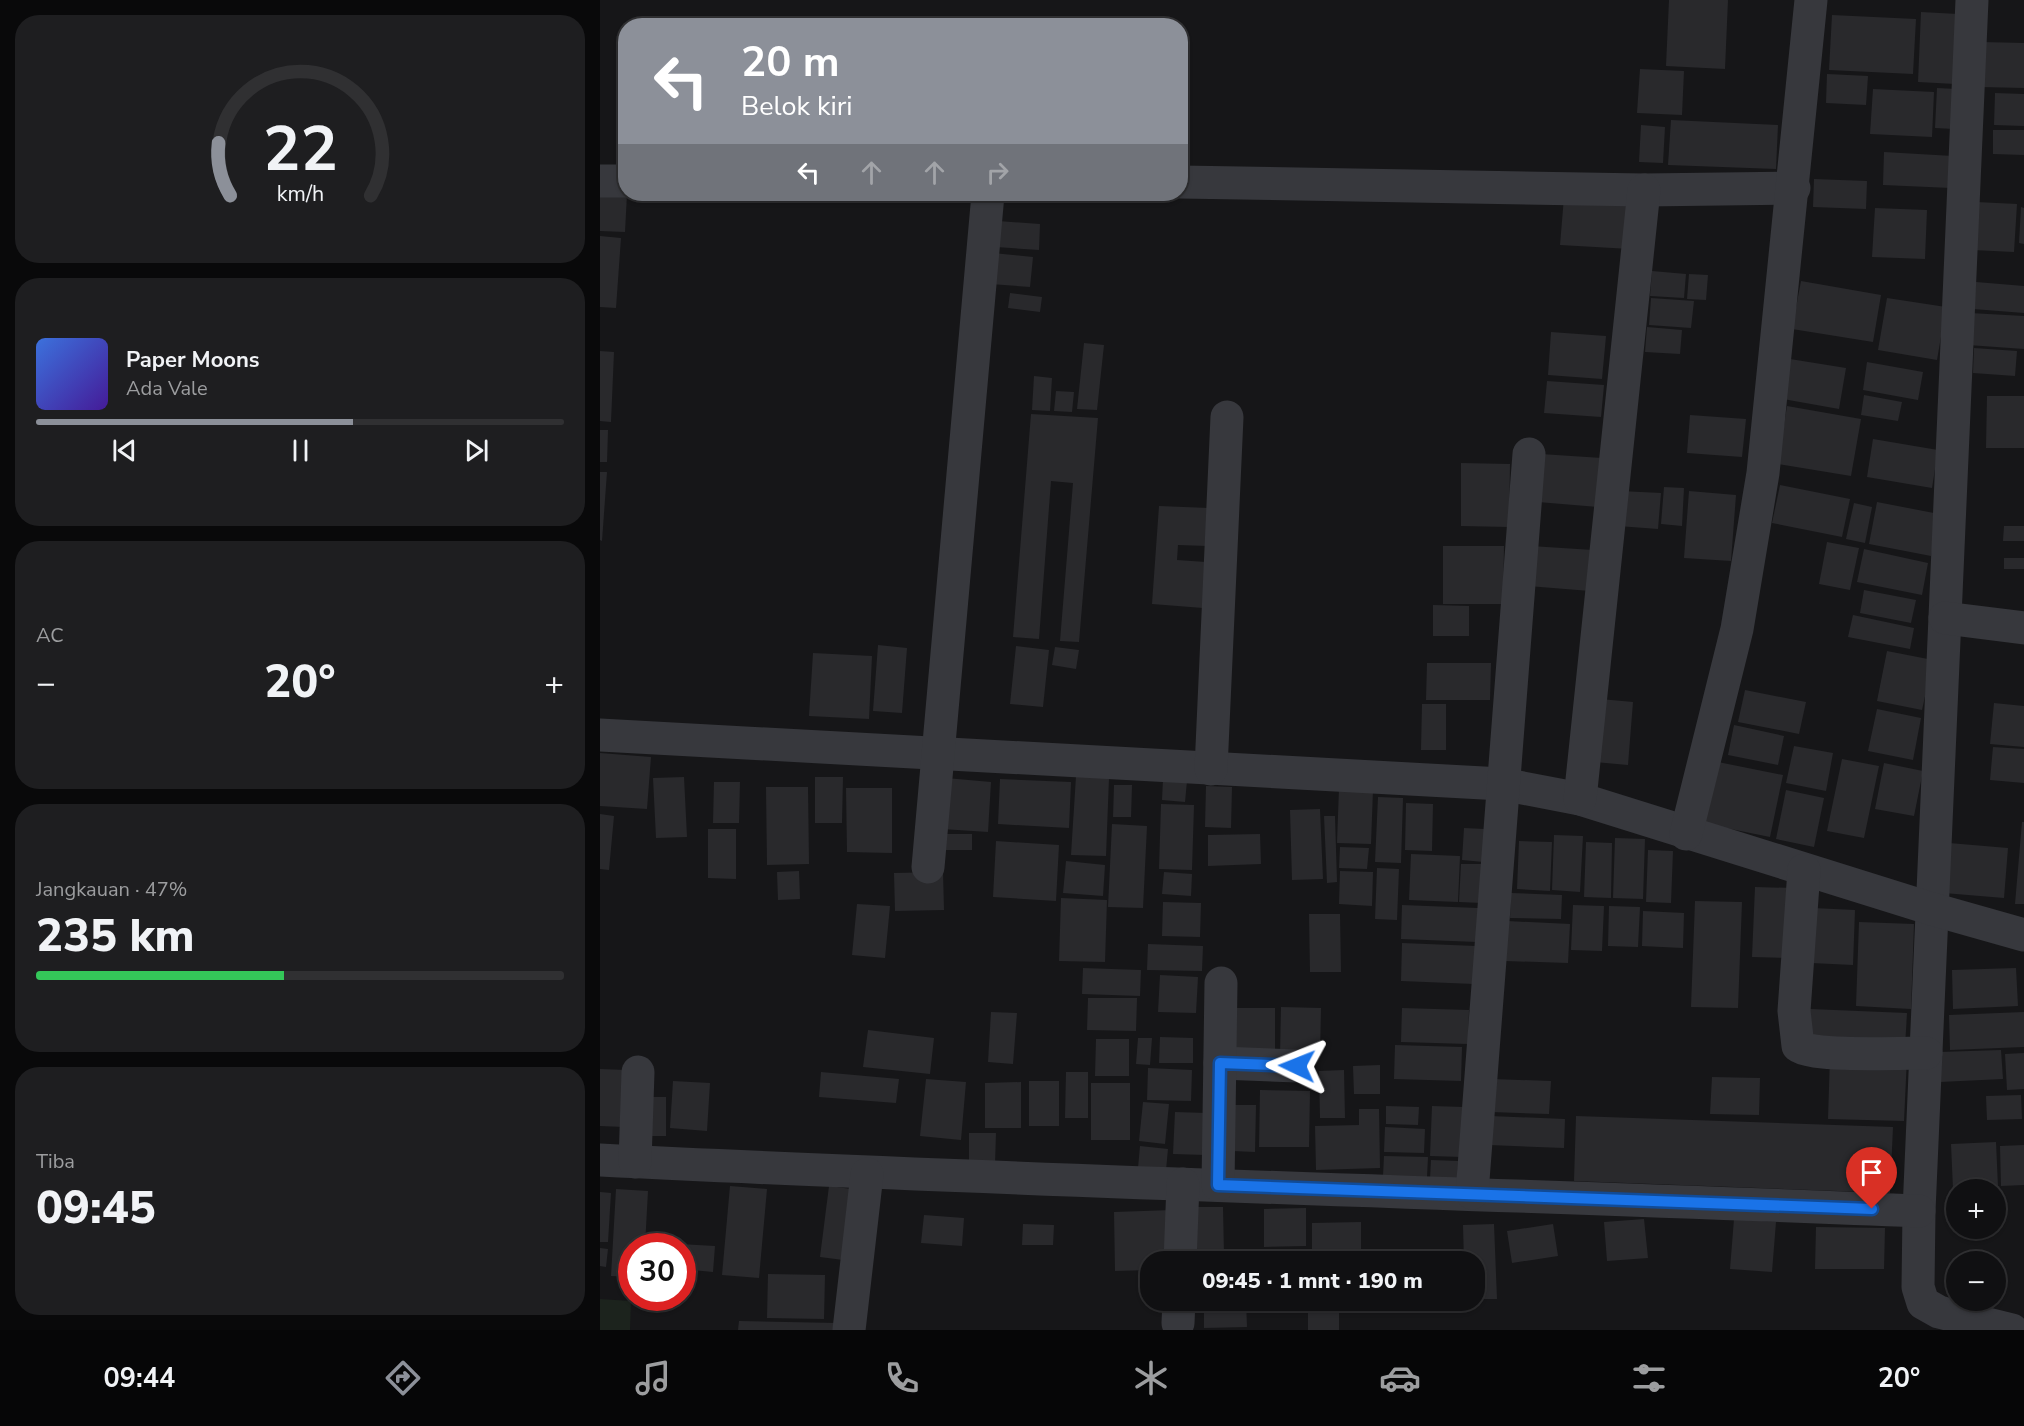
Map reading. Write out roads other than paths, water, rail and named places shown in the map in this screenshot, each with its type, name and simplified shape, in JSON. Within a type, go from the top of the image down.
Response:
[{"type":"street","points":[[1686,834],[1737,629],[1763,473],[1794,188],[1811,0]]},
{"type":"street","points":[[1972,0],[1918,1211],[1918,1287],[1923,1303],[1939,1312],[2012,1330]]},
{"type":"street","points":[[600,181],[618,181]]},
{"type":"street","points":[[1188,182],[1644,190],[1794,188]]},
{"type":"street","points":[[1580,799],[1644,190]]},
{"type":"street","points":[[928,867],[987,201]]},
{"type":"street","points":[[1211,769],[1227,417]]},
{"type":"street","points":[[1472,1193],[1529,454]]},
{"type":"street","points":[[1945,618],[2024,628]]},
{"type":"street","points":[[600,735],[1502,784],[1580,799],[1686,834],[2024,935]]},
{"type":"street","points":[[1804,870],[1794,1011],[1798,1046],[1803,1051],[1926,1053]]},
{"type":"street","points":[[1218,1185],[1221,983]]},
{"type":"street","points":[[1220,1063],[1297,1066]]},
{"type":"street","points":[[635,1162],[638,1072]]},
{"type":"street","points":[[600,1160],[867,1174],[1472,1193],[1918,1211]]},
{"type":"street","points":[[849,1330],[867,1174]]},
{"type":"street","points":[[1180,1251],[1183,1184]]}]
